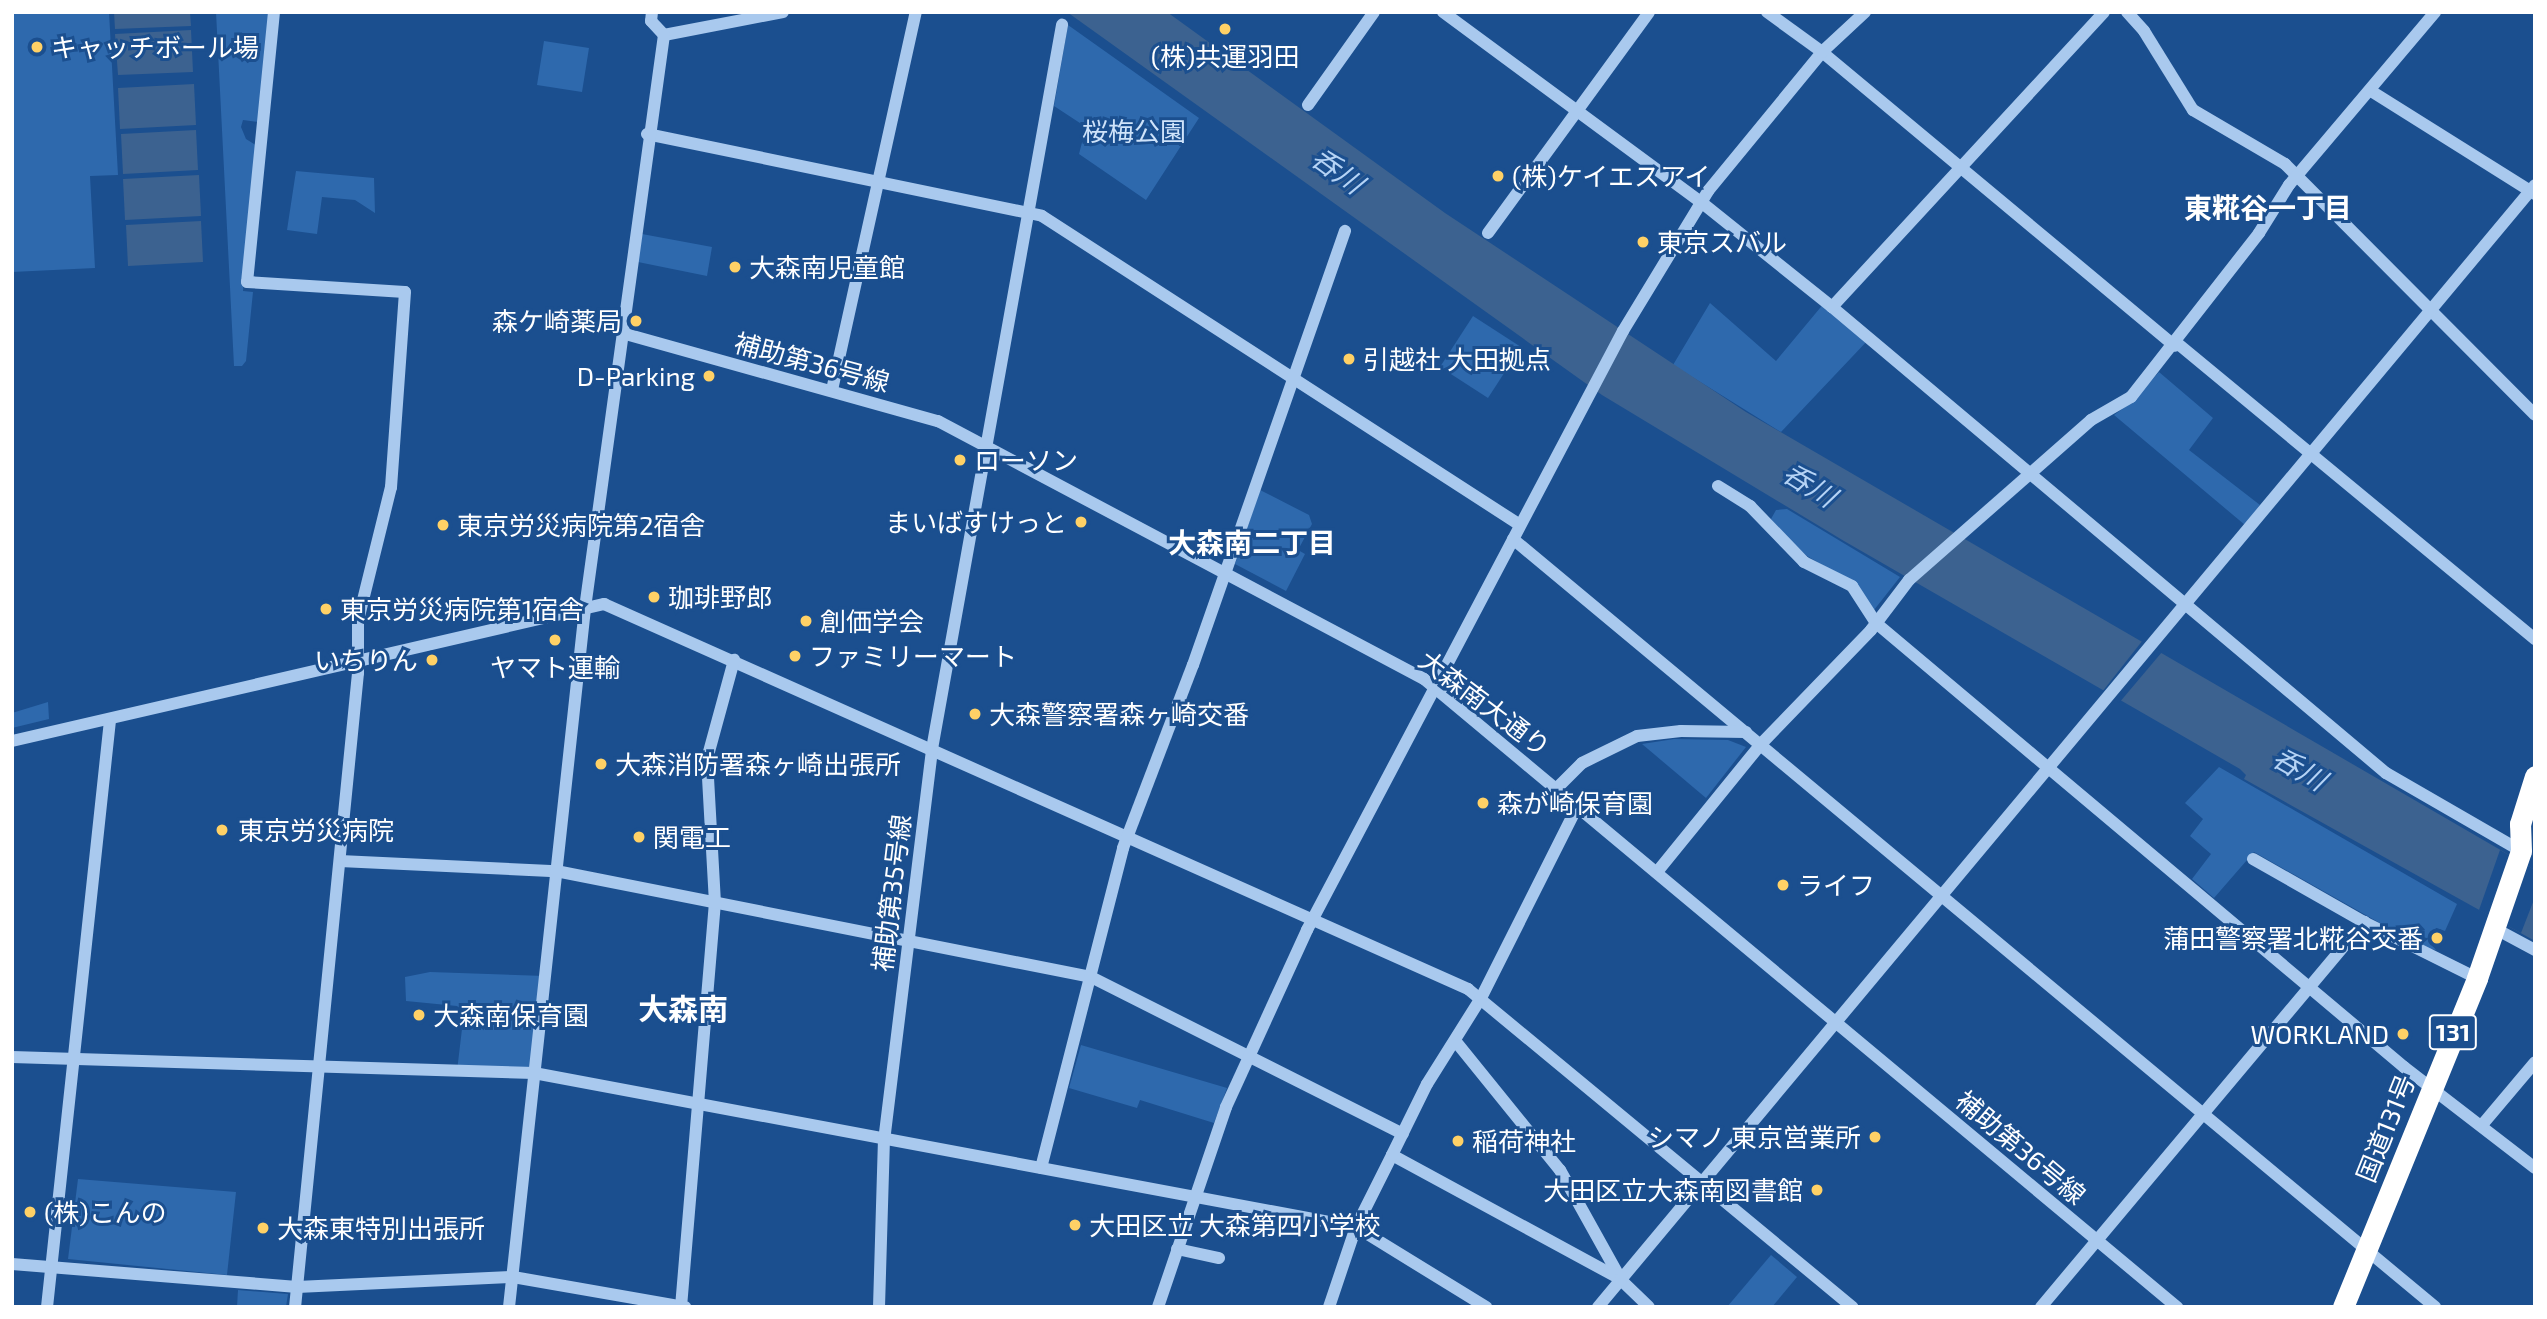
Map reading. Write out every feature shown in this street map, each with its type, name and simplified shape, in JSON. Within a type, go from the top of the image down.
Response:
[{"type":"highway","name":"国道131号","points":[[2343,1307],[2477,978],[2525,849],[2520,824],[2535,776]]},
{"type":"street","points":[[274,12],[247,282],[405,292],[391,487],[358,620],[360,660],[295,1307]]},
{"type":"street","points":[[652,12],[651,21],[664,36]]},
{"type":"street","points":[[664,36],[783,12]]},
{"type":"street","points":[[832,390],[916,12]]},
{"type":"street","points":[[1308,105],[1374,12]]},
{"type":"street","points":[[1443,12],[1701,202],[1832,307],[2386,773],[2525,849]]},
{"type":"street","points":[[1488,233],[1649,12]]},
{"type":"street","points":[[1767,12],[1822,52],[2535,639]]},
{"type":"street","points":[[1158,1307],[1195,1197],[1251,1054],[1312,920],[1623,331],[1701,202],[1822,52],[1865,12]]},
{"type":"street","points":[[1832,307],[2104,12]]},
{"type":"street","points":[[2127,12],[2144,31],[2193,110],[2285,164],[2535,415]]},
{"type":"street","points":[[1657,872],[1761,744],[1876,622],[1909,580],[2091,420],[2131,397],[2176,345],[2298,177],[2435,12]]},
{"type":"street","name":"補助第35号線","points":[[878,1307],[884,1141],[932,749],[1062,25]]},
{"type":"street","points":[[509,1307],[585,608],[647,134],[664,36]]},
{"type":"street","points":[[1598,1307],[2533,190],[2371,91]]},
{"type":"street","points":[[647,134],[1027,212],[1053,223],[1520,525]]},
{"type":"street","points":[[1041,1168],[1128,837],[1225,574],[1345,230]]},
{"type":"street","name":"補助第36号線","points":[[622,333],[938,421],[985,448]]},
{"type":"street","name":"大森南大通り","points":[[985,448],[1436,687],[1836,1023]]},
{"type":"street","points":[[1718,486],[1750,506],[1804,562],[1852,586],[1876,622],[2431,1087],[2535,1168]]},
{"type":"street","points":[[1513,539],[2435,1307]]},
{"type":"street","points":[[12,741],[604,604],[1128,837],[1481,998],[1852,1307]]},
{"type":"street","points":[[12,1264],[52,1265],[297,1287],[513,1277],[682,1306],[715,903],[707,760],[734,660]]},
{"type":"street","points":[[47,1307],[110,720]]},
{"type":"street","points":[[1557,788],[1582,763],[1630,738],[1670,731],[1746,732]]},
{"type":"street","points":[[1329,1307],[1356,1227],[1392,1154],[1427,1084],[1457,1043],[1481,998],[1578,805]]},
{"type":"street","points":[[2253,859],[2364,922],[2477,978]]},
{"type":"street","points":[[340,860],[556,871],[907,943],[1091,977],[1251,1054],[1403,1134]]},
{"type":"street","points":[[2041,1307],[2364,922]]},
{"type":"street","points":[[2496,924],[2535,950]]},
{"type":"street","name":"補助第36号線","points":[[1836,1023],[2177,1307]]},
{"type":"street","points":[[1457,1043],[1560,1170],[1620,1279]]},
{"type":"street","points":[[12,1057],[534,1073],[884,1141],[1356,1227],[1486,1307]]},
{"type":"street","points":[[2482,1125],[2535,1062]]},
{"type":"street","points":[[1392,1154],[1620,1279],[1649,1307]]},
{"type":"street","points":[[1177,1249],[1219,1258]]},
{"type":"street","points":[[1458,1307],[1465,1294]]},
{"type":"green space","points":[[12,12],[109,12],[118,175],[90,176],[95,268],[12,272]]},
{"type":"green space","points":[[216,12],[271,12],[259,122],[243,120],[241,127],[246,139],[257,146],[243,291],[253,292],[246,361],[242,366],[234,366]]},
{"type":"green space","name":"桜梅公園","points":[[1068,25],[1199,118],[1146,200],[1079,154],[1086,127],[1054,106]]},
{"type":"green space","points":[[544,41],[589,48],[582,92],[537,85]]},
{"type":"green space","points":[[296,171],[374,178],[375,213],[355,200],[322,197],[317,234],[287,230]]},
{"type":"green space","points":[[642,234],[712,247],[707,276],[638,262]]},
{"type":"green space","points":[[1825,302],[1869,339],[1781,432],[1673,365],[1710,303],[1776,361]]},
{"type":"green space","points":[[1473,316],[1521,347],[1488,398],[1440,367]]},
{"type":"green space","points":[[2159,372],[2213,418],[2189,450],[2260,505],[2245,525],[2114,415],[2132,402]]},
{"type":"green space","points":[[1260,490],[1309,515],[1312,524],[1298,550],[1305,554],[1286,591],[1235,564]]},
{"type":"green space","points":[[1787,509],[1900,577],[1874,610],[1836,573],[1807,556],[1775,528],[1771,519],[1776,510]]},
{"type":"green space","points":[[48,702],[49,719],[12,728],[12,713]]},
{"type":"green space","points":[[1674,739],[1728,740],[1746,747],[1706,798],[1642,744]]},
{"type":"green space","points":[[2219,767],[2457,904],[2445,931],[2436,928],[2430,943],[2436,950],[2424,948],[2254,852],[2214,898],[2192,879],[2211,854],[2190,836],[2203,819],[2185,803]]},
{"type":"green space","points":[[430,972],[545,976],[534,1073],[457,1071],[464,1012],[457,1006],[406,1001],[405,977]]},
{"type":"green space","points":[[1081,1045],[1227,1088],[1214,1123],[1140,1100],[1137,1108],[1069,1088]]},
{"type":"green space","points":[[78,1179],[236,1192],[227,1275],[68,1259]]},
{"type":"green space","points":[[1771,1255],[1797,1277],[1772,1307],[1727,1307]]},
{"type":"green space","points":[[238,1290],[288,1294],[286,1307],[237,1307]]},
{"type":"water","points":[[114,12],[190,12],[191,26],[115,29]]},
{"type":"water","name":"呑川","points":[[1067,12],[1167,12],[1445,213],[1746,412],[2535,870],[2535,941],[2244,779],[2246,775],[2240,769],[1844,541],[1602,395]]},
{"type":"water","points":[[191,30],[193,72],[118,75],[115,34]]},
{"type":"water","points":[[194,84],[196,125],[120,129],[118,88]]},
{"type":"water","points":[[196,130],[198,170],[123,174],[121,134]]},
{"type":"water","points":[[199,175],[201,216],[125,220],[123,179]]},
{"type":"water","points":[[201,221],[203,262],[128,266],[126,225]]},
{"type":"pier","points":[[2143,640],[2162,652],[2119,703],[2102,692]]},
{"type":"pier","points":[[2500,850],[2535,870],[2535,897],[2521,933],[2479,910]]},
{"type":"place","name":"(株)共運羽田","points":[[1225,29]]},
{"type":"place","name":"キャッチボール場","points":[[37,47]]},
{"type":"place","name":"(株)ケイエスアイ","points":[[1498,176]]},
{"type":"place","name":"東京スバル","points":[[1643,242]]},
{"type":"place","name":"大森南児童館","points":[[735,267]]},
{"type":"place","name":"森ケ崎薬局","points":[[636,321]]},
{"type":"place","name":"引越社 大田拠点","points":[[1349,359]]},
{"type":"place","name":"D-Parking","points":[[709,376]]},
{"type":"place","name":"ローソン","points":[[960,460]]},
{"type":"place","name":"まいばすけっと","points":[[1081,522]]},
{"type":"place","name":"東京労災病院第2宿舎","points":[[443,525]]},
{"type":"place","name":"珈琲野郎","points":[[654,597]]},
{"type":"place","name":"東京労災病院第1宿舎","points":[[326,609]]},
{"type":"place","name":"創価学会","points":[[806,621]]},
{"type":"place","name":"ヤマト運輸","points":[[555,640]]},
{"type":"place","name":"ファミリーマート","points":[[795,656]]},
{"type":"place","name":"いちりん","points":[[432,660]]},
{"type":"place","name":"大森警察署森ヶ崎交番","points":[[975,714]]},
{"type":"place","name":"大森消防署森ヶ崎出張所","points":[[601,764]]},
{"type":"place","name":"森が崎保育園","points":[[1483,803]]},
{"type":"place","name":"東京労災病院","points":[[222,830]]},
{"type":"place","name":"関電工","points":[[639,837]]},
{"type":"place","name":"ライフ","points":[[1783,885]]},
{"type":"place","name":"蒲田警察署北糀谷交番","points":[[2437,938]]},
{"type":"place","name":"大森南保育園","points":[[419,1015]]},
{"type":"place","name":"WORKLAND","points":[[2403,1034]]},
{"type":"place","name":"シマノ 東京営業所","points":[[1875,1137]]},
{"type":"place","name":"稲荷神社","points":[[1458,1141]]},
{"type":"place","name":"大田区立大森南図書館","points":[[1817,1190]]},
{"type":"place","name":"(株)こんの","points":[[30,1212]]},
{"type":"place","name":"大田区立 大森第四小学校","points":[[1075,1225]]},
{"type":"place","name":"大森東特別出張所","points":[[263,1228]]},
{"type":"district","name":"東糀谷一丁目","points":[[2268,207]]},
{"type":"district","name":"大森南二丁目","points":[[1252,542]]},
{"type":"district","name":"大森南","points":[[683,1008]]}]
